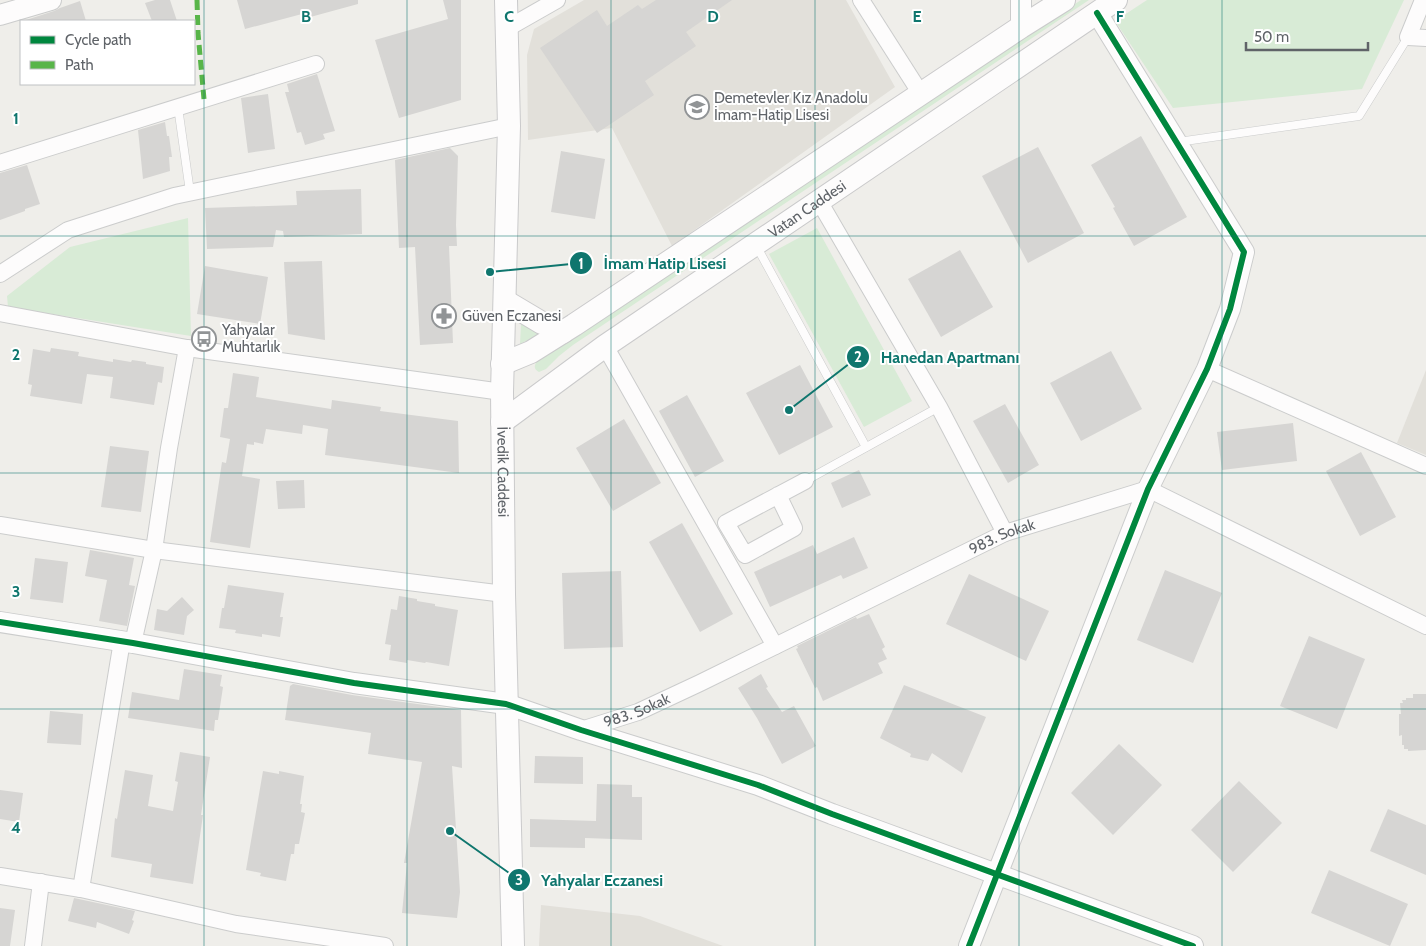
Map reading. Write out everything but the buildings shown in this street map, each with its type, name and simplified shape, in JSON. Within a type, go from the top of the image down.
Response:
[{"type":"main road","name":"İvedik Caddesi","points":[[506,0],[509,126],[502,422],[506,704],[513,946]]},
{"type":"main road","points":[[502,364],[532,352],[564,332],[1064,0]]},
{"type":"main road","name":"Vatan Caddesi","points":[[502,422],[605,346],[1116,0]]},
{"type":"main road","points":[[505,301],[542,323],[564,332]]},
{"type":"street","points":[[0,15],[50,0]]},
{"type":"street","points":[[506,29],[557,0]]},
{"type":"street","points":[[861,0],[921,94]]},
{"type":"street","points":[[1021,0],[1021,27]]},
{"type":"street","points":[[1422,0],[1408,37],[1426,38]]},
{"type":"street","points":[[969,946],[1148,489],[1206,369],[1230,309],[1244,252],[1097,13]]},
{"type":"street","points":[[0,163],[316,64]]},
{"type":"street","points":[[0,274],[68,230],[190,192],[509,126]]},
{"type":"street","points":[[819,201],[939,407],[1005,533]]},
{"type":"street","points":[[0,313],[187,348],[502,392]]},
{"type":"street","points":[[605,346],[775,646]]},
{"type":"street","points":[[81,888],[128,642],[154,550],[169,448],[187,348]]},
{"type":"street","points":[[1206,369],[1426,466]]},
{"type":"street","points":[[778,495],[805,481]]},
{"type":"street","points":[[1148,489],[1426,626]]},
{"type":"street","name":"983. Sokak","points":[[581,730],[638,712],[1005,533],[1148,489]]},
{"type":"street","points":[[0,525],[154,550],[504,594]]},
{"type":"street","points":[[0,622],[128,642],[354,683],[506,704],[581,730],[758,786],[1194,946]]},
{"type":"street","points":[[0,876],[81,888],[236,924],[385,946]]},
{"type":"street","points":[[32,946],[41,882]]},
{"type":"lane","points":[[1176,142],[1359,116],[1408,37]]},
{"type":"lane","points":[[178,107],[190,192]]},
{"type":"lane","points":[[756,244],[866,447]]},
{"type":"lane","points":[[805,481],[939,407]]},
{"type":"shaded area","name":"Demetevler Kız Anadolu İmam-Hatip Lisesi","points":[[584,0],[846,0],[895,87],[672,246],[612,128],[528,140],[527,55],[534,29]]},
{"type":"shaded area","points":[[1426,370],[1426,455],[1397,443]]},
{"type":"shaded area","points":[[541,905],[640,916],[723,946],[539,946]]},
{"type":"green space","points":[[1081,0],[1089,0],[573,345],[546,369],[539,372],[536,370],[535,365],[538,360]]},
{"type":"green space","points":[[1147,0],[1404,0],[1362,89],[1173,108],[1115,21]]},
{"type":"green space","points":[[188,218],[191,336],[8,307],[7,296],[70,247]]},
{"type":"green space","points":[[817,228],[912,401],[864,427],[769,254]]},
{"type":"green space","points":[[521,324],[540,334],[520,344]]},
{"type":"marked path","points":[[197,0],[204,99]]},
{"type":"cycle path","points":[[969,946],[1148,489],[1207,369],[1230,309],[1244,252],[1097,13]]},
{"type":"cycle path","points":[[0,622],[133,643],[354,683],[506,704],[581,730],[758,785],[832,814],[1193,946]]},
{"type":"place","name":"Demetevler Kız Anadolu İmam-Hatip Lisesi","points":[[697,107]]},
{"type":"place","name":"İmam Hatip Lisesi","points":[[490,272]]},
{"type":"place","name":"Güven Eczanesi","points":[[444,316]]},
{"type":"place","name":"Yahyalar Muhtarlık","points":[[204,339]]},
{"type":"place","name":"Hanedan Apartmanı","points":[[789,410]]},
{"type":"place","name":"Yahyalar Eczanesi","points":[[450,831]]}]
